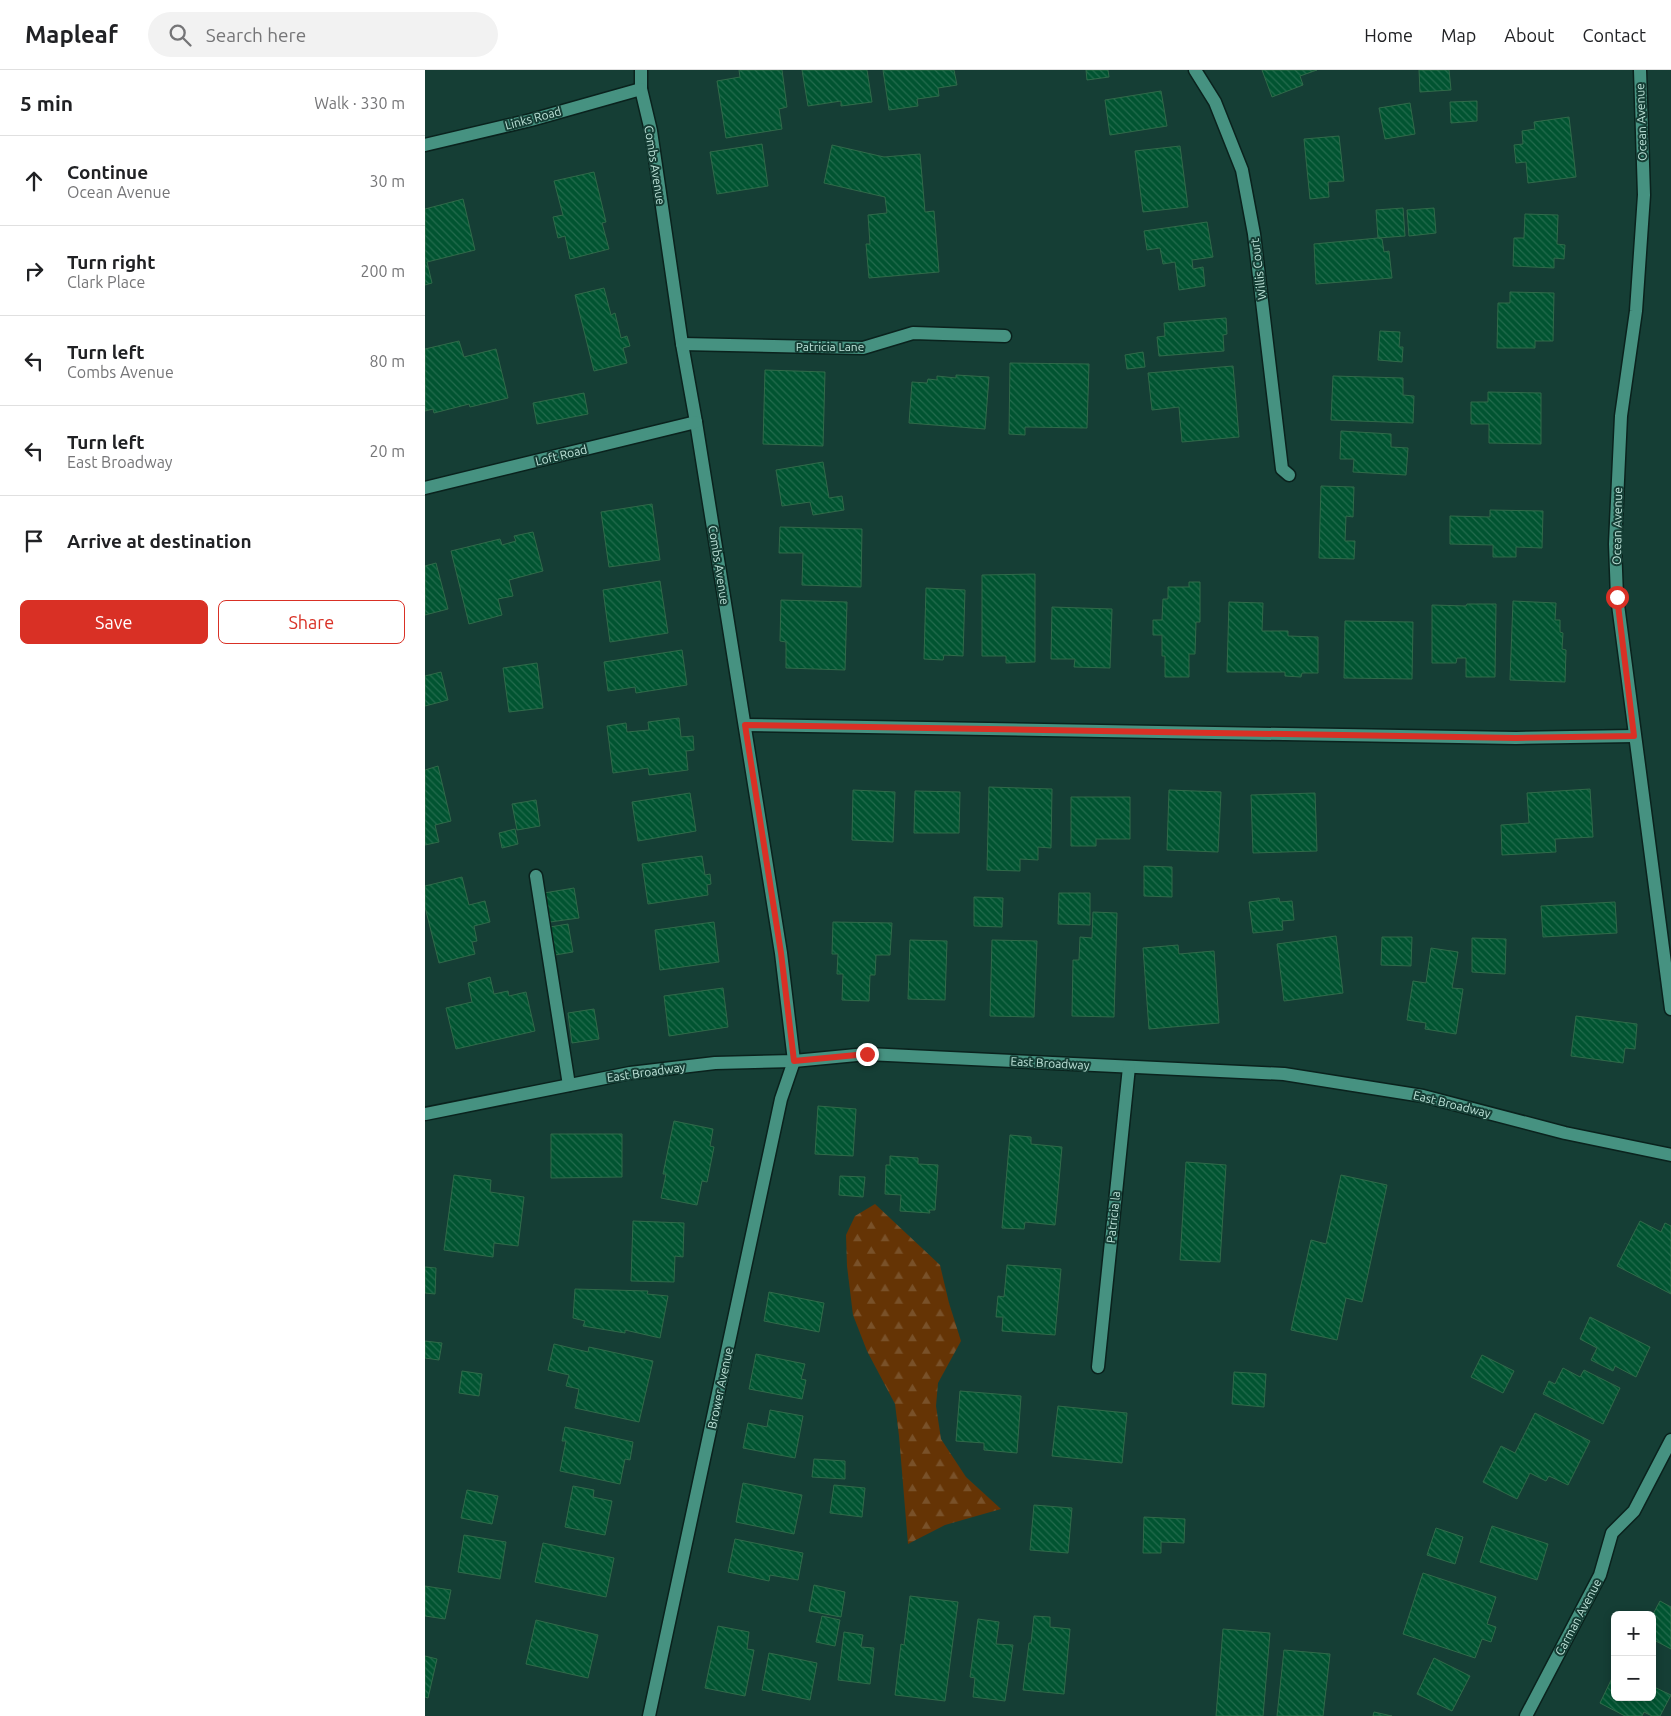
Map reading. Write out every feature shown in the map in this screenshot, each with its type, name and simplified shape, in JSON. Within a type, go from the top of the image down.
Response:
[{"type":"street","name":"Combs Avenue","points":[[641,70],[641,89],[651,131],[682,344],[781,953],[794,1061]]},
{"type":"street","name":"Willis Court","points":[[1195,70],[1215,102],[1242,170],[1254,234],[1282,469],[1289,474]]},
{"type":"street","name":"Ocean Avenue","points":[[1639,70],[1644,196],[1636,311],[1621,416],[1615,544],[1617,597],[1671,1009]]},
{"type":"street","name":"Links Road","points":[[425,146],[531,120],[641,89]]},
{"type":"street","name":"Patricia Lane","points":[[682,344],[863,348],[913,333],[1005,336]]},
{"type":"street","name":"Loft Road","points":[[425,488],[696,422]]},
{"type":"street","points":[[745,725],[1506,738],[1634,736]]},
{"type":"street","points":[[536,876],[569,1085]]},
{"type":"street","name":"East Broadway","points":[[425,1114],[630,1073],[715,1063],[794,1061],[867,1054],[1284,1074],[1423,1096],[1565,1133],[1671,1155]]},
{"type":"street","name":"Brower Avenue","points":[[649,1716],[781,1099],[794,1061]]},
{"type":"street","name":"Patricia la","points":[[1098,1367],[1129,1067]]},
{"type":"street","name":"Carman Avenue","points":[[1526,1716],[1600,1575],[1612,1533],[1634,1511],[1671,1440]]},
{"type":"green space","points":[[875,1204],[940,1265],[961,1341],[938,1383],[936,1406],[941,1439],[966,1477],[1001,1509],[945,1525],[908,1544],[895,1404],[867,1351],[853,1315],[847,1266],[846,1235],[855,1216]]},
{"type":"building","points":[[739,70],[782,70],[787,107],[779,109],[782,129],[726,138],[717,81],[740,77]]},
{"type":"building","points":[[802,70],[867,70],[872,102],[841,106],[841,101],[808,106]]},
{"type":"building","points":[[883,70],[954,70],[957,85],[938,88],[939,96],[917,99],[918,106],[889,110]]},
{"type":"building","points":[[1086,70],[1108,70],[1109,77],[1087,80]]},
{"type":"building","points":[[1262,70],[1317,70],[1300,76],[1303,85],[1272,97]]},
{"type":"building","points":[[1419,70],[1449,70],[1451,90],[1420,92]]},
{"type":"building","points":[[1161,91],[1167,126],[1110,135],[1105,100]]},
{"type":"building","points":[[1477,101],[1477,121],[1451,123],[1450,102]]},
{"type":"building","points":[[1410,103],[1415,134],[1385,139],[1379,108]]},
{"type":"building","points":[[1569,117],[1576,177],[1528,183],[1526,162],[1516,163],[1514,145],[1523,144],[1522,131],[1535,129],[1534,122]]},
{"type":"building","points":[[1339,136],[1344,181],[1328,182],[1329,197],[1310,199],[1304,139]]},
{"type":"building","points":[[762,144],[768,186],[717,194],[710,152]]},
{"type":"building","points":[[832,145],[884,157],[920,154],[925,212],[934,211],[939,272],[869,278],[866,244],[870,244],[868,215],[887,213],[885,197],[824,183]]},
{"type":"building","points":[[1180,146],[1188,207],[1143,212],[1135,151]]},
{"type":"building","points":[[594,172],[606,222],[602,223],[609,249],[570,259],[565,236],[558,238],[553,217],[563,215],[554,181]]},
{"type":"building","points":[[463,199],[475,250],[427,262],[432,283],[425,285],[425,209]]},
{"type":"building","points":[[1403,208],[1405,236],[1378,238],[1376,210]]},
{"type":"building","points":[[1434,208],[1436,233],[1409,236],[1407,210]]},
{"type":"building","points":[[1525,214],[1558,215],[1557,244],[1565,245],[1564,259],[1554,258],[1554,268],[1513,266],[1514,238],[1524,238]]},
{"type":"building","points":[[1207,222],[1213,257],[1192,260],[1193,269],[1203,267],[1205,286],[1179,290],[1175,262],[1163,264],[1160,248],[1147,250],[1144,231]]},
{"type":"building","points":[[1382,239],[1384,252],[1389,251],[1392,278],[1316,284],[1314,244]]},
{"type":"building","points":[[604,288],[611,315],[615,313],[621,338],[627,336],[630,346],[623,348],[627,363],[594,371],[575,295]]},
{"type":"building","points":[[1510,292],[1554,293],[1553,341],[1535,341],[1535,348],[1497,348],[1498,303],[1510,303]]},
{"type":"building","points":[[1226,318],[1227,334],[1223,335],[1224,351],[1159,356],[1157,337],[1165,336],[1164,323]]},
{"type":"building","points":[[1380,331],[1400,332],[1399,347],[1403,347],[1402,362],[1378,360]]},
{"type":"building","points":[[459,341],[464,357],[496,349],[508,398],[470,407],[469,404],[434,413],[433,409],[425,411],[425,349]]},
{"type":"building","points":[[1143,352],[1145,367],[1127,369],[1125,355]]},
{"type":"building","points":[[1010,363],[1089,364],[1087,428],[1025,427],[1025,435],[1009,434]]},
{"type":"building","points":[[1233,366],[1239,437],[1182,442],[1179,407],[1152,410],[1148,373]]},
{"type":"building","points":[[765,370],[825,372],[823,446],[763,444]]},
{"type":"building","points":[[956,375],[989,377],[985,429],[909,423],[912,382],[927,383],[928,379],[937,380],[937,376],[956,378]]},
{"type":"building","points":[[1333,376],[1403,378],[1403,395],[1414,396],[1413,423],[1331,420]]},
{"type":"building","points":[[1488,392],[1541,393],[1541,444],[1489,443],[1489,424],[1471,424],[1471,402],[1488,402]]},
{"type":"building","points":[[584,393],[588,414],[537,424],[533,403]]},
{"type":"building","points":[[1341,431],[1391,434],[1391,447],[1408,448],[1406,475],[1353,472],[1354,459],[1340,459]]},
{"type":"building","points":[[823,462],[829,498],[842,496],[844,510],[813,515],[810,502],[782,506],[776,470]]},
{"type":"building","points":[[1321,486],[1354,487],[1353,517],[1346,516],[1345,541],[1355,541],[1354,559],[1319,558]]},
{"type":"building","points":[[652,504],[660,560],[609,567],[601,512]]},
{"type":"building","points":[[1490,510],[1543,511],[1542,548],[1516,547],[1516,557],[1493,557],[1493,545],[1450,544],[1450,516],[1490,517]]},
{"type":"building","points":[[780,527],[862,529],[861,587],[802,585],[803,553],[779,553]]},
{"type":"building","points":[[533,532],[543,571],[509,580],[513,596],[498,599],[502,615],[469,624],[451,551],[500,539],[502,545],[516,541],[514,536]]},
{"type":"building","points":[[436,563],[448,609],[425,615],[425,566]]},
{"type":"building","points":[[1035,574],[1035,662],[1006,663],[1006,656],[982,656],[982,575]]},
{"type":"building","points":[[660,581],[668,633],[610,642],[603,590]]},
{"type":"building","points":[[1189,582],[1200,582],[1200,622],[1196,622],[1195,654],[1189,654],[1189,677],[1165,677],[1162,635],[1153,635],[1153,620],[1162,620],[1163,599],[1168,599],[1168,587],[1189,587]]},
{"type":"building","points":[[926,588],[965,590],[963,656],[944,655],[943,660],[924,659]]},
{"type":"building","points":[[781,600],[847,602],[845,670],[786,668],[786,642],[780,641]]},
{"type":"building","points":[[1513,601],[1556,603],[1555,620],[1560,620],[1560,632],[1563,633],[1562,649],[1566,650],[1565,682],[1510,680]]},
{"type":"building","points":[[1229,602],[1263,603],[1262,631],[1288,631],[1288,636],[1318,637],[1318,673],[1302,673],[1301,677],[1285,676],[1285,672],[1227,672]]},
{"type":"building","points":[[1467,604],[1496,604],[1495,677],[1466,677],[1466,658],[1457,658],[1456,663],[1432,663],[1432,605],[1466,606]]},
{"type":"building","points":[[1052,607],[1112,609],[1110,668],[1074,667],[1075,659],[1051,659]]},
{"type":"building","points":[[1345,621],[1413,622],[1412,679],[1344,678]]},
{"type":"building","points":[[682,650],[687,685],[636,693],[635,687],[608,691],[604,662]]},
{"type":"building","points":[[537,663],[543,708],[509,712],[503,668]]},
{"type":"building","points":[[441,672],[448,700],[425,706],[425,676]]},
{"type":"building","points":[[679,718],[681,737],[693,736],[694,750],[686,751],[688,770],[649,775],[648,768],[613,773],[607,726],[626,723],[627,732],[649,730],[648,722]]},
{"type":"building","points":[[438,766],[451,821],[435,825],[439,842],[425,845],[425,770]]},
{"type":"building","points":[[989,787],[1052,789],[1051,848],[1038,847],[1038,860],[1020,859],[1020,871],[987,870]]},
{"type":"building","points":[[1590,789],[1593,837],[1555,839],[1556,852],[1502,855],[1501,825],[1529,823],[1527,793]]},
{"type":"building","points":[[853,790],[895,792],[893,842],[852,840]]},
{"type":"building","points":[[1169,790],[1221,792],[1218,852],[1167,850]]},
{"type":"building","points":[[915,791],[960,792],[959,833],[914,833]]},
{"type":"building","points":[[690,793],[696,831],[638,841],[632,802]]},
{"type":"building","points":[[1315,793],[1317,851],[1253,853],[1251,795]]},
{"type":"building","points":[[1071,797],[1130,797],[1130,839],[1096,839],[1096,846],[1071,846]]},
{"type":"building","points":[[536,800],[540,826],[517,830],[512,804]]},
{"type":"building","points":[[515,829],[518,844],[502,848],[499,833]]},
{"type":"building","points":[[702,856],[705,875],[710,874],[711,884],[707,885],[708,895],[648,904],[642,864]]},
{"type":"building","points":[[1144,866],[1172,867],[1172,897],[1144,896]]},
{"type":"building","points":[[462,877],[469,905],[485,901],[490,922],[474,926],[477,941],[472,942],[475,954],[439,963],[425,907],[425,886]]},
{"type":"building","points":[[574,888],[579,918],[550,922],[544,893]]},
{"type":"building","points":[[1059,893],[1090,893],[1090,925],[1058,924]]},
{"type":"building","points":[[974,897],[1003,898],[1002,927],[974,926]]},
{"type":"building","points":[[1279,898],[1280,902],[1292,901],[1294,920],[1282,921],[1283,930],[1253,933],[1249,902]]},
{"type":"building","points":[[1615,902],[1617,933],[1543,937],[1541,906]]},
{"type":"building","points":[[1093,912],[1117,913],[1114,1017],[1072,1016],[1073,960],[1079,960],[1080,937],[1092,938]]},
{"type":"building","points":[[714,922],[719,962],[660,970],[655,930]]},
{"type":"building","points":[[833,922],[892,923],[890,955],[876,955],[875,975],[870,975],[869,1001],[842,1000],[843,974],[837,974],[838,954],[832,954]]},
{"type":"building","points":[[568,924],[573,952],[555,955],[550,927]]},
{"type":"building","points":[[1336,936],[1343,993],[1284,1001],[1277,944]]},
{"type":"building","points":[[1382,937],[1412,937],[1411,966],[1381,965]]},
{"type":"building","points":[[1472,938],[1506,939],[1505,974],[1472,972]]},
{"type":"building","points":[[910,940],[947,941],[945,1000],[908,999]]},
{"type":"building","points":[[992,940],[1037,941],[1034,1017],[990,1016]]},
{"type":"building","points":[[1178,945],[1179,954],[1214,951],[1219,1023],[1149,1029],[1143,948]]},
{"type":"building","points":[[1431,948],[1458,952],[1452,988],[1463,989],[1456,1034],[1425,1029],[1426,1023],[1407,1020],[1413,981],[1426,983]]},
{"type":"building","points":[[490,977],[494,994],[508,991],[509,996],[526,992],[535,1031],[456,1049],[446,1008],[472,1002],[468,983]]},
{"type":"building","points":[[723,988],[728,1027],[669,1036],[664,996]]},
{"type":"building","points":[[594,1009],[599,1039],[572,1043],[568,1013]]},
{"type":"building","points":[[1576,1016],[1637,1024],[1635,1049],[1625,1048],[1623,1063],[1571,1056]]},
{"type":"building","points":[[818,1106],[856,1109],[853,1156],[815,1154]]},
{"type":"building","points":[[674,1121],[713,1129],[710,1146],[714,1147],[707,1182],[702,1181],[697,1205],[661,1198],[666,1174],[663,1174]]},
{"type":"building","points":[[551,1134],[622,1134],[622,1177],[551,1178]]},
{"type":"building","points":[[1010,1135],[1031,1137],[1031,1144],[1062,1147],[1055,1225],[1025,1222],[1024,1229],[1002,1228]]},
{"type":"building","points":[[890,1156],[918,1158],[918,1164],[938,1165],[935,1210],[929,1210],[930,1213],[900,1211],[901,1195],[885,1194],[886,1165],[890,1165]]},
{"type":"building","points":[[1186,1162],[1226,1165],[1220,1262],[1180,1260]]},
{"type":"building","points":[[454,1175],[491,1180],[490,1192],[524,1197],[518,1246],[494,1243],[493,1257],[444,1250]]},
{"type":"building","points":[[1341,1175],[1387,1185],[1362,1302],[1346,1298],[1337,1340],[1291,1330],[1311,1240],[1326,1244]]},
{"type":"building","points":[[840,1176],[865,1177],[863,1197],[839,1195]]},
{"type":"building","points":[[633,1221],[684,1223],[683,1257],[675,1256],[674,1282],[631,1281]]},
{"type":"building","points":[[1640,1221],[1661,1232],[1665,1223],[1671,1226],[1671,1294],[1617,1266]]},
{"type":"building","points":[[1007,1265],[1061,1269],[1055,1335],[1002,1331],[1003,1317],[996,1317],[998,1296],[1004,1297]]},
{"type":"building","points":[[425,1267],[436,1268],[435,1294],[425,1293]]},
{"type":"building","points":[[575,1289],[648,1291],[647,1294],[668,1296],[660,1338],[625,1330],[625,1333],[583,1326],[585,1321],[573,1318]]},
{"type":"building","points":[[769,1292],[824,1303],[819,1332],[764,1321]]},
{"type":"building","points":[[1590,1317],[1650,1347],[1636,1377],[1615,1366],[1613,1371],[1591,1360],[1597,1348],[1580,1339]]},
{"type":"building","points":[[425,1341],[442,1343],[439,1360],[425,1358]]},
{"type":"building","points":[[554,1344],[588,1352],[589,1347],[653,1361],[639,1422],[575,1408],[579,1389],[566,1386],[569,1375],[548,1370]]},
{"type":"building","points":[[756,1354],[805,1364],[801,1379],[806,1380],[802,1399],[749,1389]]},
{"type":"building","points":[[1482,1355],[1514,1371],[1503,1393],[1471,1377]]},
{"type":"building","points":[[1563,1368],[1580,1377],[1584,1370],[1620,1388],[1603,1424],[1543,1394],[1549,1381],[1555,1384]]},
{"type":"building","points":[[462,1371],[482,1374],[479,1396],[459,1393]]},
{"type":"building","points":[[1234,1372],[1266,1374],[1264,1407],[1232,1404]]},
{"type":"building","points":[[960,1391],[1021,1396],[1017,1453],[984,1450],[984,1443],[956,1441]]},
{"type":"building","points":[[1058,1406],[1127,1413],[1122,1463],[1052,1456]]},
{"type":"building","points":[[770,1410],[803,1416],[795,1458],[743,1448],[748,1423],[767,1427]]},
{"type":"building","points":[[1535,1413],[1590,1441],[1568,1485],[1549,1476],[1546,1481],[1530,1473],[1517,1499],[1483,1482],[1501,1446],[1515,1453]]},
{"type":"building","points":[[565,1427],[633,1442],[630,1460],[625,1459],[620,1484],[560,1471],[566,1441],[562,1441]]},
{"type":"building","points":[[814,1459],[845,1461],[845,1479],[812,1477]]},
{"type":"building","points":[[743,1483],[802,1495],[794,1534],[736,1522]]},
{"type":"building","points":[[834,1485],[865,1488],[862,1517],[830,1513]]},
{"type":"building","points":[[573,1486],[594,1490],[593,1497],[612,1501],[605,1535],[565,1527]]},
{"type":"building","points":[[467,1490],[498,1496],[492,1524],[461,1518]]},
{"type":"building","points":[[1034,1505],[1072,1508],[1068,1553],[1030,1550]]},
{"type":"building","points":[[1144,1517],[1185,1519],[1184,1543],[1161,1542],[1161,1553],[1143,1553]]},
{"type":"building","points":[[1492,1526],[1548,1544],[1537,1580],[1480,1562]]},
{"type":"building","points":[[1436,1528],[1463,1537],[1455,1564],[1427,1555]]},
{"type":"building","points":[[464,1535],[506,1542],[500,1579],[458,1572]]},
{"type":"building","points":[[735,1539],[803,1553],[798,1580],[770,1575],[769,1581],[728,1572]]},
{"type":"building","points":[[543,1543],[614,1558],[606,1597],[535,1582]]},
{"type":"building","points":[[1423,1573],[1496,1597],[1487,1624],[1496,1627],[1491,1642],[1482,1639],[1475,1658],[1403,1634]]},
{"type":"building","points":[[814,1585],[845,1592],[841,1617],[809,1611]]},
{"type":"building","points":[[425,1586],[451,1590],[445,1619],[425,1616]]},
{"type":"building","points":[[910,1596],[958,1602],[945,1701],[895,1695],[901,1644],[904,1645]]},
{"type":"building","points":[[1660,1601],[1671,1607],[1671,1649],[1656,1641],[1655,1611]]},
{"type":"building","points":[[822,1616],[840,1620],[835,1646],[816,1642]]},
{"type":"building","points":[[1034,1616],[1050,1617],[1050,1627],[1070,1629],[1064,1694],[1023,1690]]},
{"type":"building","points":[[978,1619],[999,1622],[996,1644],[1013,1645],[1005,1701],[973,1697],[975,1678],[970,1677]]},
{"type":"building","points":[[536,1620],[598,1635],[588,1678],[526,1664]]},
{"type":"building","points":[[718,1626],[749,1632],[747,1649],[754,1650],[745,1696],[705,1688]]},
{"type":"building","points":[[1223,1629],[1270,1633],[1263,1716],[1216,1716]]},
{"type":"building","points":[[844,1632],[863,1635],[861,1647],[874,1648],[870,1684],[838,1680]]},
{"type":"building","points":[[1284,1650],[1330,1654],[1323,1716],[1277,1716]]},
{"type":"building","points":[[769,1653],[817,1663],[810,1700],[762,1690]]},
{"type":"building","points":[[425,1656],[437,1659],[428,1698],[425,1697]]},
{"type":"building","points":[[1434,1658],[1470,1676],[1452,1711],[1417,1694]]},
{"type":"building","points":[[1611,1680],[1611,1701],[1656,1701],[1656,1688],[1671,1695],[1660,1716],[1652,1716],[1644,1712],[1642,1716],[1625,1716],[1600,1703]]},
{"type":"building","points":[[1374,1712],[1392,1716],[1373,1716]]},
{"type":"route","points":[[867,1054],[794,1061],[781,953],[745,725],[1516,738],[1634,736],[1617,597]]}]
